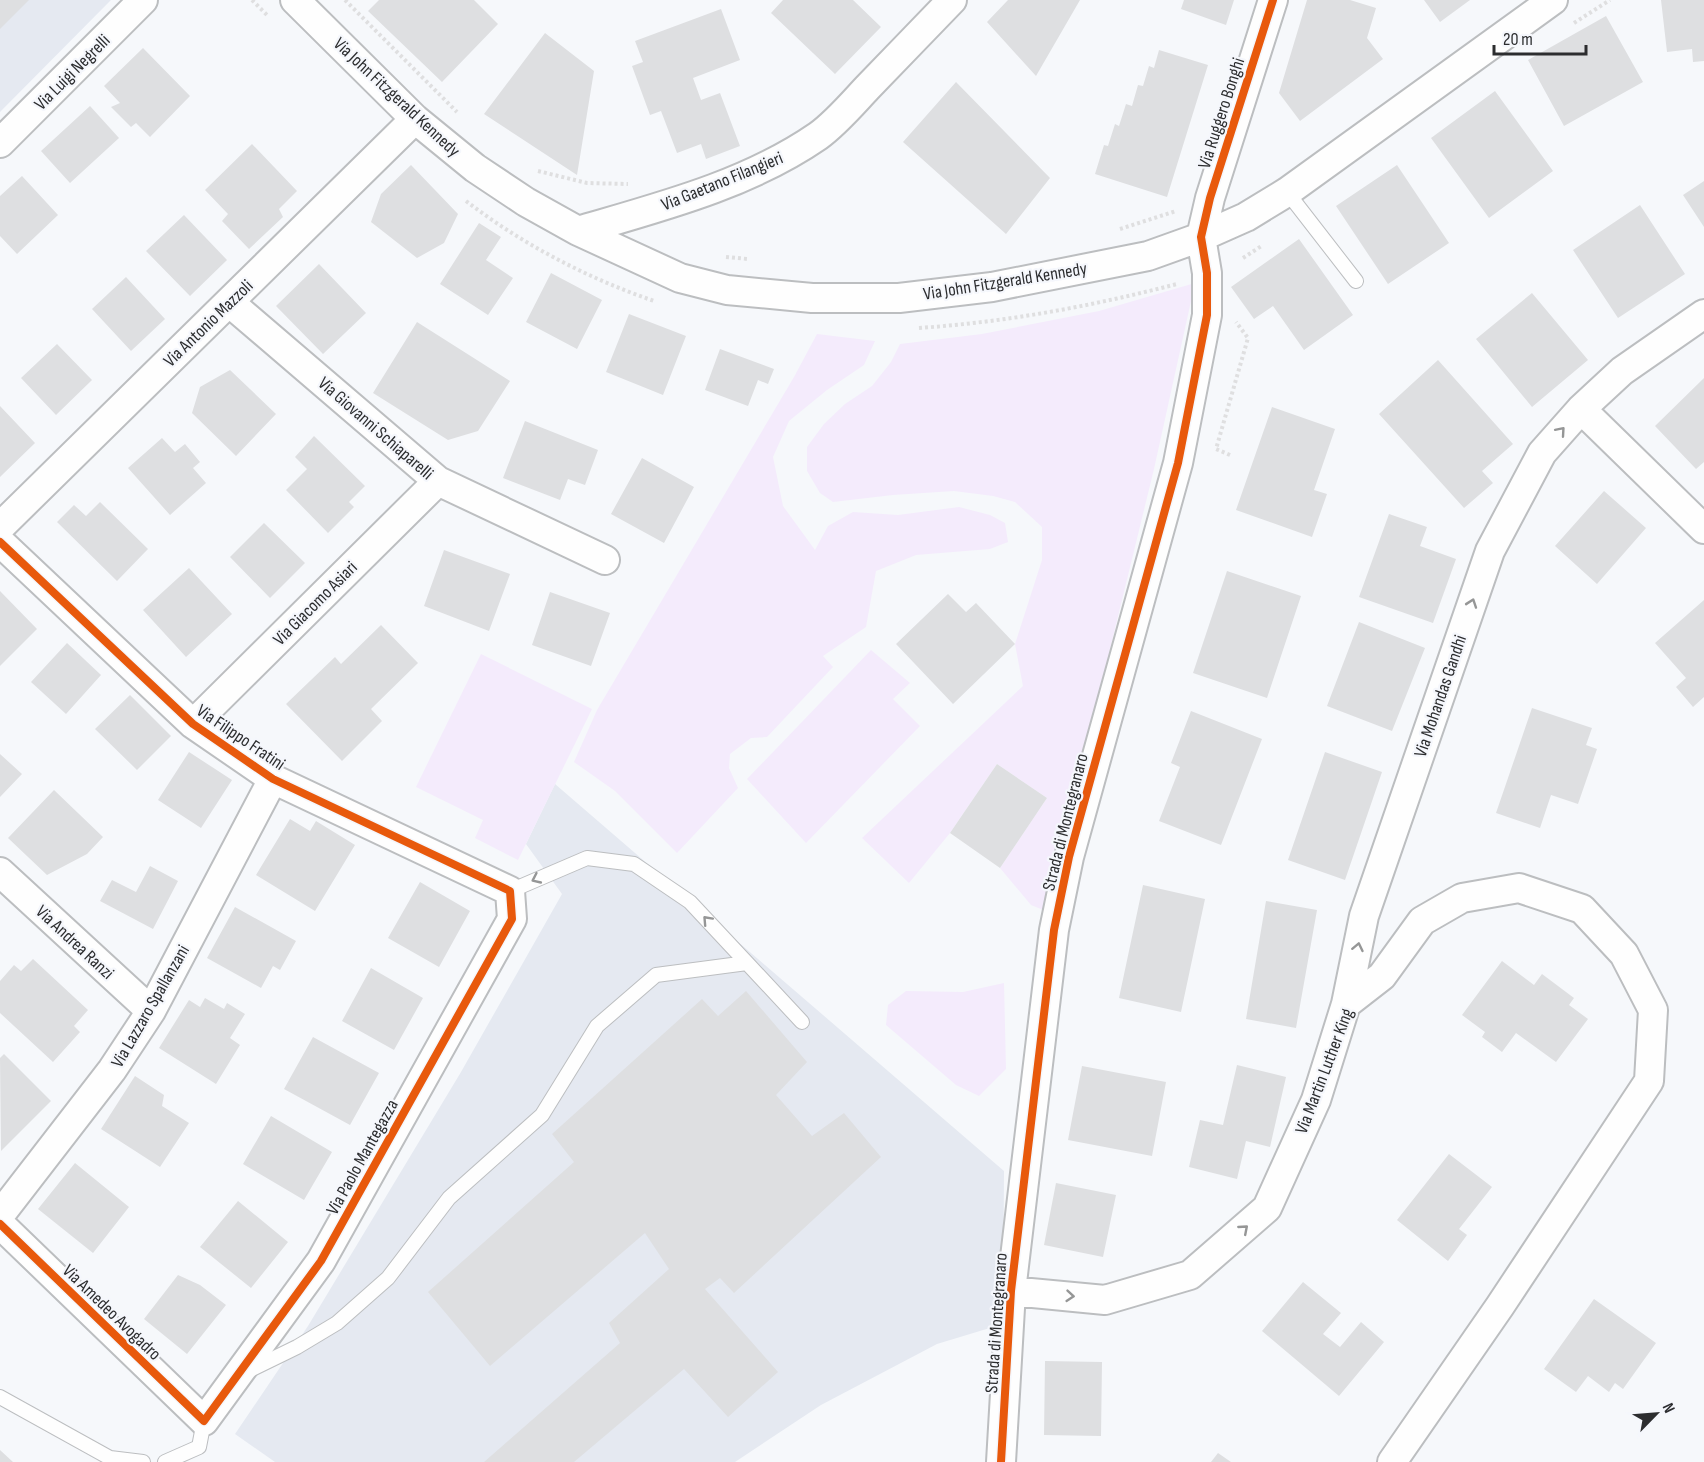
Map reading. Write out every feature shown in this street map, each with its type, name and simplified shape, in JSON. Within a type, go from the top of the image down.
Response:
[{"type":"street","name":"Via Luigi Negrelli","points":[[0,143],[143,0]]},
{"type":"street","name":"Via John Fitzgerald Kennedy","points":[[295,0],[415,119],[475,168],[526,202],[578,231],[680,278],[727,290],[812,298],[898,298],[992,287],[1148,256],[1201,237],[1246,217],[1287,192],[1553,0]]},
{"type":"street","name":"Via Gaetano Filangieri","points":[[578,231],[658,208],[712,188],[777,161],[820,135],[952,0]]},
{"type":"street","name":"Via Ruggero Bonghi","points":[[1201,237],[1210,198],[1273,0]]},
{"type":"street","name":"Via Antonio Mazzoli","points":[[0,527],[415,119]]},
{"type":"street","name":"Strada di Montegranaro","points":[[1001,1462],[1011,1291],[1054,930],[1069,856],[1178,463],[1207,315],[1207,273],[1201,237]]},
{"type":"street","name":"Via Giovanni Schiaparelli","points":[[229,302],[438,481],[605,560]]},
{"type":"street","name":"Via Mohandas Gandhi","points":[[1346,1004],[1364,916],[1490,551],[1542,453],[1581,409],[1622,371],[1704,314]]},
{"type":"street","points":[[1581,409],[1704,529]]},
{"type":"street","name":"Via Giacomo Asiari","points":[[193,724],[438,481]]},
{"type":"street","name":"Via Filippo Fratini","points":[[0,542],[193,724],[273,779],[510,891]]},
{"type":"street","name":"Via Lazzaro Spallanzani","points":[[0,1215],[112,1070],[150,1011],[273,779]]},
{"type":"street","name":"Via Andrea Ranzi","points":[[0,872],[150,1011]]},
{"type":"street","name":"Via Martin Luther King","points":[[1011,1291],[1105,1299],[1190,1275],[1267,1208],[1316,1100],[1346,1004],[1382,976],[1422,921],[1462,898],[1520,888],[1582,909],[1624,954],[1653,1010],[1649,1081],[1500,1306],[1392,1462]]},
{"type":"street","name":"Via Paolo Mantegazza","points":[[204,1421],[321,1261],[512,919],[510,891]]},
{"type":"street","name":"Via Amedeo Avogadro","points":[[0,1224],[204,1421]]},
{"type":"lane","points":[[1287,192],[1356,281]]},
{"type":"lane","points":[[510,891],[587,858],[634,864],[690,902],[802,1022]]},
{"type":"lane","points":[[236,1377],[297,1347],[337,1323],[388,1278],[449,1198],[542,1115],[597,1026],[656,975],[747,963]]},
{"type":"lane","points":[[0,1397],[110,1458],[143,1462]]},
{"type":"lane","points":[[165,1462],[199,1447],[204,1421]]},
{"type":"path","points":[[345,0],[465,118]]},
{"type":"path","points":[[531,167],[540,172],[587,183],[629,184]]},
{"type":"path","points":[[1113,231],[1166,215],[1210,198]]},
{"type":"path","points":[[716,255],[752,260]]},
{"type":"path","points":[[1230,315],[1248,338],[1216,449],[1230,455]]},
{"type":"shaded area","points":[[0,0],[111,0],[0,112]]},
{"type":"shaded area","points":[[1195,283],[1154,469],[1046,911],[1031,905],[1000,868],[1047,798],[997,764],[950,833],[909,883],[862,838],[1023,686],[1015,644],[1042,560],[1042,527],[1015,502],[993,496],[954,491],[833,502],[820,493],[807,471],[807,447],[824,424],[845,404],[872,386],[891,362],[900,344],[982,334],[1099,311]]},
{"type":"shaded area","points":[[817,334],[875,341],[864,365],[827,390],[789,421],[773,457],[783,506],[815,550],[828,526],[853,512],[898,515],[959,507],[990,515],[1005,523],[1008,542],[990,549],[916,555],[876,571],[866,627],[823,656],[833,667],[767,737],[751,738],[730,754],[729,768],[738,788],[677,853],[615,791],[574,762],[597,710],[794,377]]},
{"type":"shaded area","points":[[871,650],[910,683],[893,699],[920,726],[806,843],[747,779]]},
{"type":"shaded area","points":[[481,654],[592,709],[518,860],[475,838],[483,820],[416,787]]},
{"type":"shaded area","points":[[555,784],[1004,1171],[1003,1324],[937,1344],[821,1405],[735,1462],[275,1462],[235,1434],[308,1326],[461,1072],[562,894],[526,844]]},
{"type":"shaded area","points":[[1004,983],[1006,1069],[979,1096],[956,1085],[886,1025],[888,1005],[906,991],[963,992]]},
{"type":"building","points":[[0,0],[29,0],[0,29]]},
{"type":"building","points":[[379,0],[474,0],[498,24],[442,82],[368,11]]},
{"type":"building","points":[[783,0],[853,0],[881,27],[835,74],[771,13]]},
{"type":"building","points":[[1008,0],[1080,0],[1036,76],[987,22]]},
{"type":"building","points":[[1184,0],[1234,0],[1226,25],[1181,9]]},
{"type":"building","points":[[1307,0],[1350,0],[1376,8],[1367,38],[1383,59],[1300,121],[1279,93]]},
{"type":"building","points":[[1424,0],[1470,0],[1440,22]]},
{"type":"building","points":[[1661,0],[1704,0],[1704,61],[1693,62],[1692,49],[1667,52]]},
{"type":"building","points":[[721,9],[740,60],[693,78],[701,100],[720,93],[740,146],[706,159],[701,144],[677,153],[661,111],[650,115],[632,66],[643,62],[635,41]]},
{"type":"building","points":[[1606,16],[1643,82],[1564,126],[1528,60]]},
{"type":"building","points":[[545,33],[594,71],[577,175],[484,114]]},
{"type":"building","points":[[143,48],[190,96],[150,137],[136,123],[131,127],[111,107],[120,103],[104,86]]},
{"type":"building","points":[[1159,50],[1208,65],[1167,197],[1095,174],[1104,145],[1108,146],[1115,124],[1119,126],[1126,104],[1132,106],[1138,85],[1143,86],[1149,66],[1154,68]]},
{"type":"building","points":[[956,82],[1050,178],[1006,234],[903,142]]},
{"type":"building","points":[[1495,91],[1553,171],[1489,218],[1431,138]]},
{"type":"building","points":[[90,106],[119,138],[70,183],[41,151]]},
{"type":"building","points":[[252,144],[297,191],[279,209],[283,217],[249,249],[222,221],[228,214],[205,190]]},
{"type":"building","points":[[411,165],[458,214],[444,243],[417,258],[371,222],[381,194]]},
{"type":"building","points":[[1397,165],[1449,243],[1388,284],[1336,206]]},
{"type":"building","points":[[22,176],[58,215],[17,254],[0,236],[0,196]]},
{"type":"building","points":[[1704,181],[1704,227],[1683,195]]},
{"type":"building","points":[[1640,205],[1685,274],[1618,318],[1573,250]]},
{"type":"building","points":[[184,215],[227,260],[190,296],[146,251]]},
{"type":"building","points":[[479,223],[501,237],[486,260],[513,278],[488,315],[440,284]]},
{"type":"building","points":[[1299,239],[1353,315],[1304,350],[1273,306],[1254,319],[1231,287]]},
{"type":"building","points":[[319,264],[366,313],[323,354],[276,306]]},
{"type":"building","points":[[551,273],[602,300],[577,349],[526,322]]},
{"type":"building","points":[[126,277],[165,319],[131,351],[92,309]]},
{"type":"building","points":[[1532,293],[1588,360],[1532,407],[1476,339]]},
{"type":"building","points":[[629,314],[686,336],[663,395],[606,372]]},
{"type":"building","points":[[417,322],[510,381],[478,431],[448,440],[373,393]]},
{"type":"building","points":[[57,344],[92,380],[56,415],[21,378]]},
{"type":"building","points":[[720,349],[774,369],[768,384],[758,380],[748,406],[705,390]]},
{"type":"building","points":[[1438,360],[1513,444],[1482,471],[1493,483],[1464,508],[1379,414]]},
{"type":"building","points":[[230,370],[276,414],[236,456],[192,413],[200,387]]},
{"type":"building","points":[[1704,378],[1704,462],[1696,469],[1655,426]]},
{"type":"building","points":[[0,406],[35,443],[0,477]]},
{"type":"building","points":[[1272,407],[1335,429],[1314,490],[1327,494],[1312,537],[1236,510]]},
{"type":"building","points":[[525,421],[598,450],[585,485],[568,479],[560,500],[503,478]]},
{"type":"building","points":[[314,436],[365,486],[349,502],[354,507],[328,533],[286,490],[307,469],[295,457]]},
{"type":"building","points":[[162,438],[175,452],[185,444],[200,462],[193,468],[206,483],[170,515],[128,468]]},
{"type":"building","points":[[642,458],[694,487],[664,543],[611,514]]},
{"type":"building","points":[[1604,491],[1646,528],[1597,584],[1555,546]]},
{"type":"building","points":[[100,502],[148,549],[117,581],[57,522],[74,505],[86,516]]},
{"type":"building","points":[[1389,514],[1427,527],[1420,546],[1456,559],[1433,623],[1359,597]]},
{"type":"building","points":[[264,523],[305,563],[270,598],[230,557]]},
{"type":"building","points":[[444,550],[510,574],[489,631],[424,606]]},
{"type":"building","points":[[189,568],[232,614],[186,657],[143,610]]},
{"type":"building","points":[[1227,571],[1301,596],[1267,698],[1193,673]]},
{"type":"building","points":[[0,591],[37,629],[0,666]]},
{"type":"building","points":[[550,592],[610,613],[591,666],[532,645]]},
{"type":"building","points":[[948,594],[966,612],[976,603],[1015,644],[953,704],[896,644]]},
{"type":"building","points":[[1704,600],[1704,697],[1693,707],[1676,687],[1686,678],[1655,643]]},
{"type":"building","points":[[1359,622],[1425,648],[1392,731],[1327,706]]},
{"type":"building","points":[[381,625],[418,663],[371,709],[382,721],[342,761],[286,704],[335,657],[341,664]]},
{"type":"building","points":[[67,643],[101,675],[66,714],[31,682]]},
{"type":"building","points":[[130,695],[171,736],[137,770],[95,729]]},
{"type":"building","points":[[1532,708],[1592,728],[1586,745],[1597,749],[1578,804],[1551,795],[1540,828],[1496,813]]},
{"type":"building","points":[[1191,711],[1262,739],[1221,845],[1159,821],[1180,767],[1171,763]]},
{"type":"building","points":[[189,752],[232,780],[201,828],[158,800]]},
{"type":"building","points":[[1325,752],[1382,772],[1345,880],[1288,860]]},
{"type":"building","points":[[0,754],[22,774],[0,797]]},
{"type":"building","points":[[997,764],[1047,798],[1000,868],[950,833]]},
{"type":"building","points":[[54,790],[103,837],[87,854],[47,875],[8,838]]},
{"type":"building","points":[[290,819],[310,831],[316,821],[355,845],[315,911],[256,875]]},
{"type":"building","points":[[150,866],[178,881],[153,929],[100,901],[112,880],[136,892]]},
{"type":"building","points":[[420,882],[470,911],[439,967],[388,938]]},
{"type":"building","points":[[1143,885],[1205,899],[1181,1012],[1119,998]]},
{"type":"building","points":[[1266,901],[1317,910],[1296,1028],[1246,1019]]},
{"type":"building","points":[[235,907],[296,941],[280,970],[273,966],[261,988],[207,958]]},
{"type":"building","points":[[33,959],[88,1010],[74,1026],[80,1032],[53,1062],[0,1013],[0,981],[14,965],[21,971]]},
{"type":"building","points":[[1502,961],[1534,985],[1542,974],[1574,998],[1569,1005],[1588,1019],[1556,1062],[1516,1033],[1502,1052],[1482,1037],[1485,1032],[1462,1015]]},
{"type":"building","points":[[371,968],[423,998],[394,1050],[342,1021]]},
{"type":"building","points":[[746,991],[807,1062],[776,1095],[812,1136],[844,1113],[881,1157],[734,1293],[720,1278],[705,1289],[778,1372],[728,1417],[684,1369],[574,1462],[484,1462],[620,1343],[609,1323],[669,1269],[645,1233],[490,1366],[428,1292],[574,1162],[552,1134],[702,999],[718,1016]]},
{"type":"building","points":[[205,998],[224,1009],[227,1003],[245,1014],[230,1038],[240,1045],[216,1084],[159,1048],[189,1000],[200,1007]]},
{"type":"building","points":[[313,1037],[379,1073],[350,1125],[284,1089]]},
{"type":"building","points":[[4,1054],[51,1101],[1,1151],[0,1058]]},
{"type":"building","points":[[1237,1065],[1286,1077],[1270,1147],[1246,1141],[1237,1179],[1189,1167],[1200,1120],[1223,1125]]},
{"type":"building","points":[[1082,1066],[1166,1082],[1152,1156],[1068,1140]]},
{"type":"building","points":[[135,1076],[164,1095],[162,1106],[189,1123],[160,1167],[101,1129]]},
{"type":"building","points":[[271,1116],[332,1152],[304,1200],[243,1164]]},
{"type":"building","points":[[1449,1154],[1492,1187],[1459,1229],[1467,1235],[1448,1261],[1397,1220]]},
{"type":"building","points":[[75,1163],[129,1207],[93,1253],[38,1209]]},
{"type":"building","points":[[1056,1183],[1116,1195],[1103,1257],[1044,1245]]},
{"type":"building","points":[[238,1201],[288,1242],[251,1288],[200,1247]]},
{"type":"building","points":[[178,1275],[200,1285],[226,1305],[187,1354],[144,1319]]},
{"type":"building","points":[[1303,1282],[1341,1313],[1323,1334],[1340,1347],[1361,1322],[1384,1342],[1339,1396],[1262,1331]]},
{"type":"building","points":[[1594,1299],[1656,1343],[1623,1389],[1615,1383],[1609,1392],[1588,1376],[1576,1392],[1544,1369]]},
{"type":"building","points":[[1045,1361],[1102,1362],[1101,1436],[1044,1435]]},
{"type":"building","points":[[0,1450],[13,1462],[0,1462]]},
{"type":"building","points":[[1218,1453],[1231,1462],[1211,1462]]},
{"type":"cycle path","points":[[1001,1462],[1011,1291],[1054,930],[1069,857],[1178,463],[1207,315],[1207,273],[1201,237],[1210,198],[1273,0]]},
{"type":"cycle path","points":[[0,542],[193,724],[273,779],[510,891],[512,919],[321,1261],[204,1421],[0,1224]]}]
